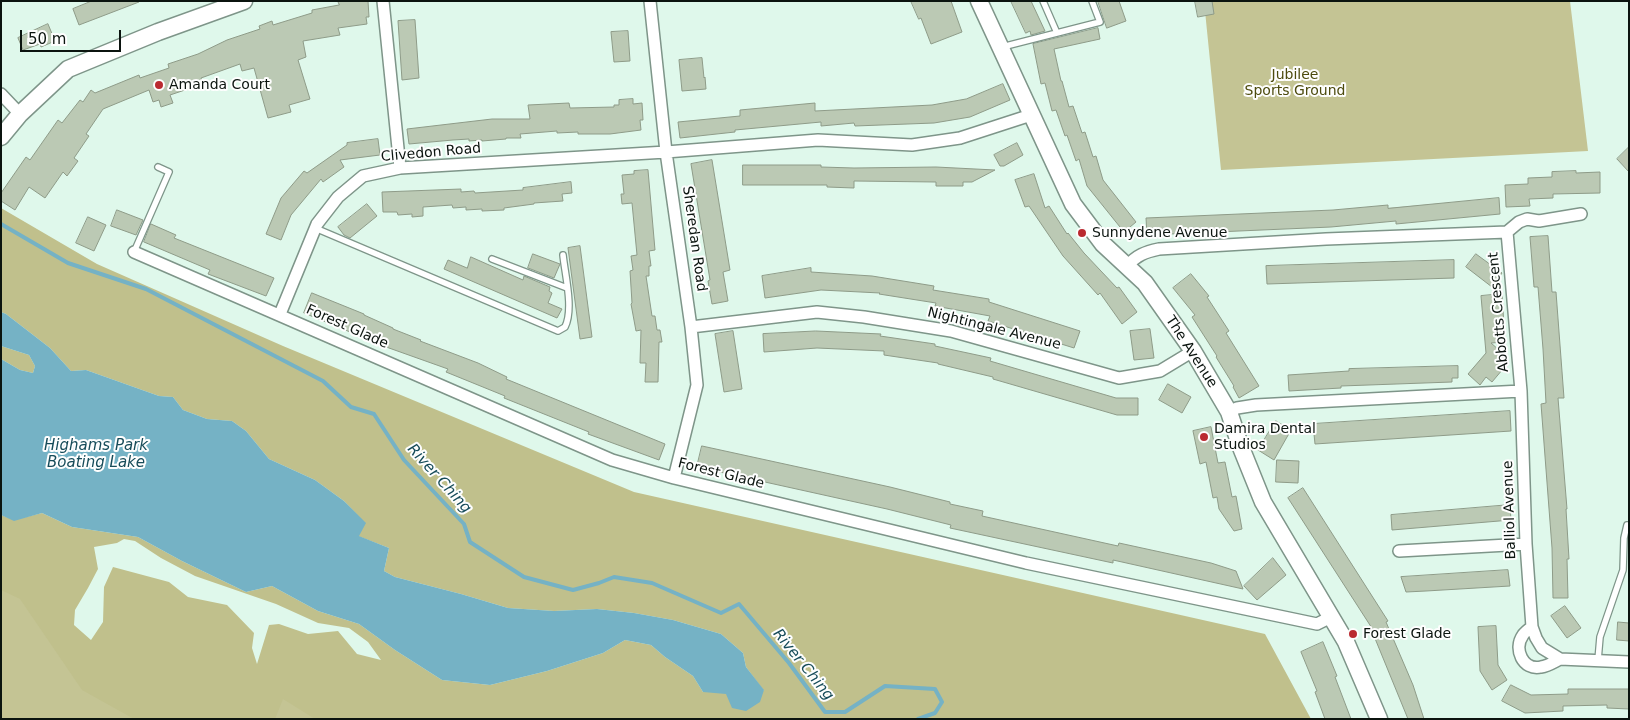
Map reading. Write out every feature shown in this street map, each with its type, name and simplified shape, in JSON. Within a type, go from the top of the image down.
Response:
[{"type":"street","points":[[1,137],[20,114],[68,69],[158,32],[244,1]]},
{"type":"street","points":[[383,1],[400,168]]},
{"type":"street","name":"Sheredan Road","points":[[650,1],[666,152],[698,385],[674,478]]},
{"type":"street","name":"The Avenue","points":[[979,1],[1073,204],[1103,244],[1145,283],[1193,351],[1229,412],[1240,445],[1264,502],[1348,646],[1379,719]]},
{"type":"street","points":[[1,94],[20,114]]},
{"type":"street","points":[[666,152],[818,140],[912,144],[960,138],[1031,114]]},
{"type":"street","name":"Clivedon Road","points":[[280,314],[315,228],[338,197],[363,176],[400,168],[666,152]]},
{"type":"street","points":[[1507,232],[1519,222],[1527,219],[1539,221],[1581,214]]},
{"type":"street","name":"Abbotts Crescent","points":[[1127,266],[1138,256],[1159,250],[1326,239],[1507,232],[1521,391],[1256,405],[1237,408],[1229,412]]},
{"type":"street","name":"Forest Glade","points":[[134,252],[612,460],[674,478],[1036,565],[1317,624],[1331,617]]},
{"type":"street","name":"Nightingale Avenue","points":[[691,327],[817,312],[864,316],[951,331],[1119,378],[1160,372],[1193,351]]},
{"type":"street","name":"Balliol Avenue","points":[[1521,391],[1526,544],[1532,627],[1542,648],[1560,659]]},
{"type":"street","points":[[1398,551],[1526,544]]},
{"type":"street","points":[[1532,627],[1523,634],[1519,651],[1520,658],[1535,668],[1560,659],[1629,662]]},
{"type":"lane","points":[[1043,1],[1057,33]]},
{"type":"lane","points":[[1000,48],[1100,22],[1092,1]]},
{"type":"lane","points":[[134,252],[169,172],[158,167]]},
{"type":"lane","points":[[315,228],[558,331],[565,328],[568,322],[567,288],[563,255]]},
{"type":"lane","points":[[492,259],[567,288]]},
{"type":"lane","points":[[1598,660],[1600,637],[1623,570],[1624,538],[1627,525]]},
{"type":"green space","name":"Jubilee Sports Ground","points":[[1204,1],[1570,1],[1588,151],[1221,170]]},
{"type":"green space","points":[[1,208],[97,264],[283,346],[634,492],[1265,634],[1311,719],[315,719],[283,699],[275,719],[134,719],[82,690],[20,599],[1,590],[1,515],[14,520],[42,513],[72,527],[138,537],[246,592],[272,586],[318,611],[359,624],[442,680],[490,685],[547,671],[603,653],[625,640],[651,645],[693,676],[703,692],[764,691],[746,667],[743,653],[721,634],[673,620],[634,613],[597,609],[554,611],[508,608],[395,577],[384,571],[389,548],[358,536],[365,523],[344,501],[315,480],[269,459],[246,431],[232,421],[207,419],[183,410],[173,397],[159,396],[86,370],[71,371],[50,348],[1,312]],"holes":[[[124,539],[135,541],[161,558],[195,576],[276,604],[318,623],[349,628],[368,642],[381,660],[357,654],[338,631],[308,634],[279,624],[269,625],[257,664],[252,648],[254,633],[227,605],[188,597],[169,582],[113,567],[104,587],[103,622],[91,640],[74,625],[75,610],[98,569],[94,547],[117,543]]]},
{"type":"green space","points":[[1,346],[29,355],[35,366],[33,373],[20,370],[1,359]]},
{"type":"green space","points":[[1,583],[98,660],[258,719],[1,719]]},
{"type":"green space","points":[[276,691],[322,719],[266,719]]},
{"type":"water","name":"Highams Park Boating Lake","points":[[1,312],[50,348],[71,371],[86,370],[159,396],[173,397],[183,410],[207,419],[232,421],[246,431],[269,459],[315,480],[344,501],[366,523],[359,536],[389,548],[384,571],[395,577],[508,608],[554,611],[597,609],[634,613],[673,620],[721,634],[743,653],[746,667],[764,690],[760,702],[746,711],[732,708],[726,694],[703,692],[693,676],[651,645],[625,640],[603,653],[547,671],[490,685],[442,680],[359,624],[318,611],[272,586],[246,592],[138,537],[72,527],[42,513],[14,521],[1,515],[1,359],[20,370],[33,373],[35,366],[29,355],[1,346]]},
{"type":"building","points":[[92,1],[139,2],[79,25],[73,9]]},
{"type":"building","points":[[338,1],[368,1],[369,17],[366,17],[367,24],[338,28],[340,35],[303,41],[306,57],[298,60],[310,99],[289,105],[291,112],[268,118],[254,68],[242,71],[240,64],[201,78],[202,81],[196,83],[197,86],[170,95],[173,103],[161,107],[159,100],[153,102],[149,90],[103,109],[86,134],[89,136],[74,158],[78,161],[67,176],[63,172],[45,198],[29,187],[15,210],[1,201],[1,193],[26,157],[30,160],[58,120],[62,123],[80,100],[83,102],[91,90],[95,93],[139,75],[140,78],[169,68],[168,64],[260,29],[259,26],[272,21],[273,25],[312,13],[312,10],[339,5]]},
{"type":"building","points":[[911,1],[951,1],[962,32],[931,44],[921,18],[919,19]]},
{"type":"building","points":[[1011,1],[1031,1],[1045,31],[1031,35],[1030,31],[1026,33]]},
{"type":"building","points":[[1098,1],[1119,1],[1126,21],[1107,28]]},
{"type":"building","points":[[1195,1],[1212,1],[1214,14],[1198,17]]},
{"type":"building","points":[[415,20],[419,78],[402,80],[398,21]]},
{"type":"building","points":[[48,24],[55,41],[41,47],[40,44],[23,50],[18,38]]},
{"type":"building","points":[[1098,28],[1100,39],[1054,49],[1069,107],[1073,106],[1082,133],[1085,132],[1093,157],[1096,156],[1103,180],[1136,222],[1124,232],[1087,186],[1079,159],[1076,161],[1056,110],[1052,111],[1045,83],[1041,84],[1033,44]]},
{"type":"building","points":[[628,31],[630,61],[614,62],[611,32]]},
{"type":"building","points":[[702,58],[706,89],[682,91],[679,60]]},
{"type":"building","points":[[1003,84],[1010,100],[970,117],[934,123],[855,126],[854,123],[821,126],[821,122],[735,130],[735,132],[680,138],[678,122],[740,116],[740,110],[815,103],[815,111],[932,105],[966,99]]},
{"type":"building","points":[[633,99],[633,104],[642,103],[643,120],[640,120],[641,130],[610,134],[557,133],[557,131],[520,134],[521,138],[482,141],[469,141],[469,139],[409,144],[407,129],[492,119],[530,119],[528,105],[569,103],[570,108],[614,107],[614,105],[619,105],[619,100]]},
{"type":"building","points":[[378,139],[380,155],[340,160],[344,167],[323,182],[321,179],[291,215],[281,240],[266,234],[281,198],[304,171],[307,173],[347,145],[347,143]]},
{"type":"building","points":[[1017,143],[1023,155],[1004,166],[1000,166],[994,155]]},
{"type":"building","points":[[1629,147],[1629,172],[1617,159]]},
{"type":"building","points":[[712,160],[730,270],[723,272],[728,301],[712,304],[708,281],[710,280],[691,164]]},
{"type":"building","points":[[743,165],[821,165],[821,167],[854,168],[936,167],[995,170],[972,182],[963,182],[963,186],[936,186],[936,182],[854,181],[854,188],[827,187],[827,185],[743,185]]},
{"type":"building","points":[[648,170],[655,250],[649,251],[651,266],[649,266],[649,276],[646,276],[652,316],[655,316],[657,330],[660,330],[662,342],[659,342],[658,382],[645,382],[646,363],[640,363],[641,330],[636,331],[631,304],[630,271],[633,270],[631,256],[637,255],[632,203],[622,204],[621,194],[624,194],[622,175],[634,174],[634,171]]},
{"type":"building","points":[[1576,171],[1576,173],[1600,172],[1600,193],[1553,194],[1553,198],[1529,199],[1530,206],[1506,207],[1505,185],[1528,184],[1528,178],[1552,177],[1552,172]]},
{"type":"building","points":[[1034,174],[1045,208],[1049,206],[1067,234],[1117,288],[1119,287],[1137,312],[1122,324],[1100,293],[1098,295],[1063,256],[1029,206],[1025,207],[1015,180]]},
{"type":"building","points":[[571,182],[572,193],[562,194],[563,201],[534,203],[504,208],[504,210],[482,211],[482,209],[466,210],[466,207],[453,208],[452,205],[423,207],[423,216],[412,217],[412,214],[398,215],[397,212],[383,212],[382,192],[461,189],[461,192],[474,191],[475,193],[523,190],[523,188]]},
{"type":"building","points":[[1499,198],[1500,214],[1396,224],[1396,221],[1331,227],[1147,235],[1146,218],[1333,210],[1388,205],[1388,208]]},
{"type":"building","points":[[367,204],[377,216],[350,238],[344,235],[338,227]]},
{"type":"building","points":[[117,210],[143,220],[136,235],[111,226]]},
{"type":"building","points":[[88,217],[106,225],[94,251],[76,243]]},
{"type":"building","points":[[151,224],[176,235],[174,238],[274,278],[266,296],[208,274],[210,270],[144,242]]},
{"type":"building","points":[[1548,236],[1552,292],[1556,292],[1564,398],[1558,398],[1567,509],[1568,598],[1553,598],[1552,548],[1541,404],[1546,403],[1543,349],[1538,287],[1534,287],[1530,237]]},
{"type":"building","points":[[580,246],[592,337],[580,339],[568,248]]},
{"type":"building","points":[[533,254],[560,264],[554,278],[528,268]]},
{"type":"building","points":[[1476,254],[1502,273],[1492,287],[1466,267]]},
{"type":"building","points":[[471,257],[523,280],[524,276],[550,287],[549,291],[552,293],[548,303],[562,309],[557,318],[444,269],[448,260],[467,268]]},
{"type":"building","points":[[1454,260],[1454,278],[1267,284],[1266,266]]},
{"type":"building","points":[[811,268],[811,272],[872,276],[934,286],[933,290],[989,299],[989,302],[1080,331],[1074,348],[988,321],[990,316],[935,306],[936,303],[880,293],[821,290],[765,298],[762,276]]},
{"type":"building","points":[[1191,274],[1209,296],[1207,297],[1229,331],[1226,333],[1259,386],[1239,398],[1217,356],[1192,317],[1195,315],[1173,288]]},
{"type":"building","points":[[312,293],[364,314],[420,341],[478,363],[507,377],[506,379],[665,444],[659,460],[588,434],[589,432],[504,398],[505,396],[446,372],[448,369],[389,348],[304,313]]},
{"type":"building","points":[[1502,294],[1505,342],[1491,343],[1507,357],[1504,360],[1508,363],[1492,382],[1486,377],[1480,385],[1468,374],[1486,353],[1481,296]]},
{"type":"building","points":[[1150,329],[1154,358],[1134,360],[1130,331]]},
{"type":"building","points":[[733,331],[742,389],[724,392],[715,334]]},
{"type":"building","points":[[816,331],[881,334],[880,336],[935,344],[935,346],[991,358],[990,361],[1116,398],[1138,398],[1138,415],[1117,415],[993,379],[993,377],[938,363],[884,355],[884,351],[817,348],[764,352],[763,334]]},
{"type":"building","points":[[1458,366],[1458,378],[1452,378],[1452,382],[1341,386],[1341,388],[1289,391],[1288,375],[1349,371],[1349,369]]},
{"type":"building","points":[[1168,384],[1191,397],[1182,413],[1159,400]]},
{"type":"building","points":[[1510,411],[1511,431],[1315,444],[1313,424]]},
{"type":"building","points":[[1276,421],[1291,430],[1274,460],[1258,450]]},
{"type":"building","points":[[1211,427],[1218,463],[1225,462],[1232,497],[1236,496],[1242,529],[1234,531],[1219,509],[1217,497],[1213,498],[1206,462],[1200,464],[1193,431]]},
{"type":"building","points":[[702,446],[950,502],[950,504],[983,511],[982,516],[1118,546],[1119,543],[1211,563],[1236,571],[1243,589],[1113,560],[1113,563],[950,528],[951,525],[887,509],[697,467]]},
{"type":"building","points":[[1277,460],[1299,461],[1298,483],[1276,482]]},
{"type":"building","points":[[1303,488],[1388,621],[1386,622],[1413,685],[1424,719],[1408,719],[1374,636],[1377,636],[1288,498]]},
{"type":"building","points":[[1510,505],[1511,520],[1392,530],[1391,515]]},
{"type":"building","points":[[1273,558],[1286,575],[1257,600],[1244,586]]},
{"type":"building","points":[[1508,570],[1510,586],[1406,592],[1401,577]]},
{"type":"building","points":[[1565,606],[1581,628],[1567,638],[1551,616]]},
{"type":"building","points":[[1618,622],[1629,623],[1629,641],[1617,640]]},
{"type":"building","points":[[1496,626],[1498,665],[1507,680],[1492,690],[1480,671],[1478,627]]},
{"type":"building","points":[[1323,642],[1337,676],[1335,677],[1351,719],[1325,719],[1315,692],[1317,691],[1301,652]]},
{"type":"building","points":[[1511,685],[1531,695],[1568,694],[1568,689],[1629,689],[1629,709],[1607,708],[1607,705],[1563,706],[1563,711],[1525,713],[1502,701]]},
{"type":"waterway","name":"River Ching","points":[[1,224],[68,263],[146,289],[323,381],[351,407],[374,414],[404,460],[464,524],[470,542],[524,577],[573,590],[614,577],[652,583],[721,613],[739,604],[789,663],[825,712],[845,712],[885,686],[935,689],[942,702],[935,713],[918,719]]},
{"type":"place","name":"Amanda Court","points":[[159,85]]},
{"type":"place","name":"Sunnydene Avenue","points":[[1082,233]]},
{"type":"place","name":"Damira Dental Studios","points":[[1204,437]]},
{"type":"place","name":"Forest Glade","points":[[1353,634]]}]
